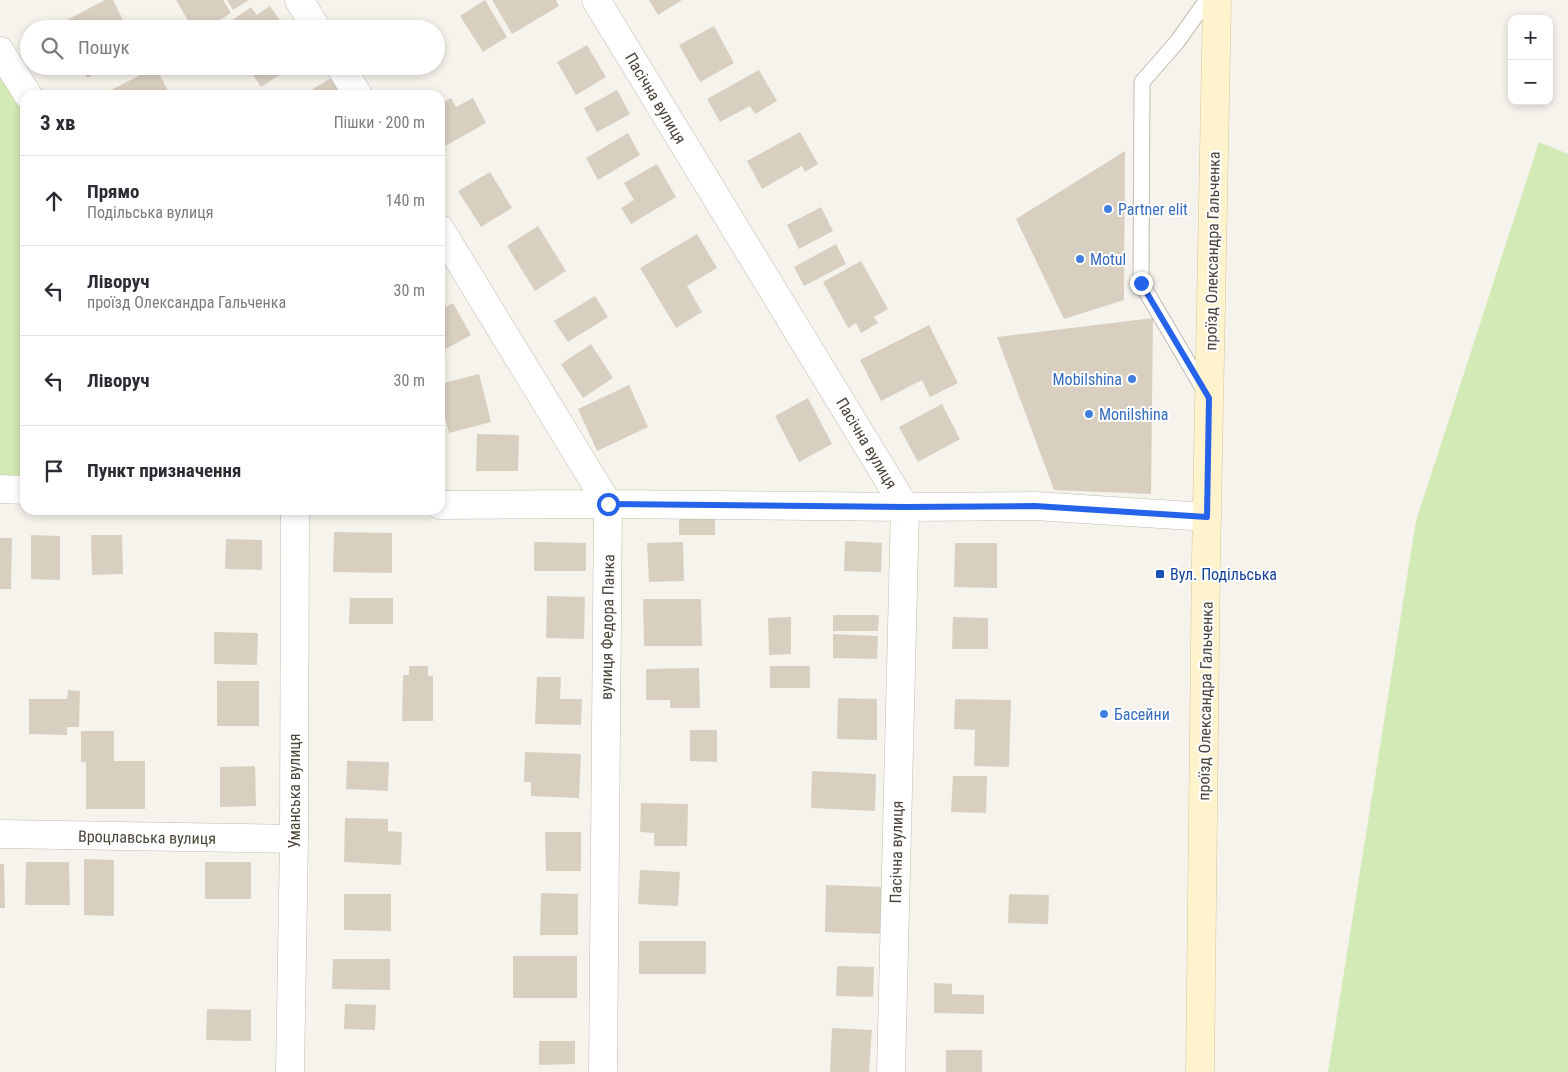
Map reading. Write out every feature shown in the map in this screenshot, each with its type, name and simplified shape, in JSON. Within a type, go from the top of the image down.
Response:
[{"type":"main road","name":"проїзд Олександра Гальченка","points":[[1200,1072],[1207,517],[1217,0]]},
{"type":"street","points":[[300,0],[312,20]]},
{"type":"street","name":"Пасічна вулиця","points":[[596,0],[905,507],[891,1072]]},
{"type":"street","points":[[0,51],[25,90]]},
{"type":"street","points":[[346,75],[355,90]]},
{"type":"street","points":[[445,237],[608,504]]},
{"type":"street","points":[[0,489],[20,490]]},
{"type":"street","name":"вулиця Федора Панка","points":[[603,1072],[608,504]]},
{"type":"street","points":[[445,505],[1035,506],[1207,517]]},
{"type":"street","name":"Уманська вулиця","points":[[290,1072],[294,839],[295,515]]},
{"type":"street","name":"Вроцлавська вулиця","points":[[0,834],[294,839]]},
{"type":"lane","points":[[1208,0],[1177,42],[1142,82],[1141,283],[1209,398]]},
{"type":"green space","points":[[0,74],[20,104],[20,479],[0,478]]},
{"type":"green space","points":[[1539,142],[1568,154],[1568,1072],[1328,1072],[1416,521]]},
{"type":"building","points":[[105,0],[113,0],[123,20],[67,20]]},
{"type":"building","points":[[176,0],[223,0],[231,13],[220,20],[188,20]]},
{"type":"building","points":[[227,0],[249,0],[233,10]]},
{"type":"building","points":[[485,0],[507,37],[483,52],[460,16]]},
{"type":"building","points":[[492,0],[556,0],[559,6],[512,34]]},
{"type":"building","points":[[649,0],[682,0],[658,15]]},
{"type":"building","points":[[270,6],[280,20],[232,20],[251,7],[257,15]]},
{"type":"building","points":[[714,26],[734,63],[700,82],[679,45]]},
{"type":"building","points":[[587,45],[606,77],[576,95],[557,62]]},
{"type":"building","points":[[759,70],[777,101],[755,114],[750,106],[720,122],[707,99]]},
{"type":"building","points":[[140,75],[160,75],[168,90],[111,90]]},
{"type":"building","points":[[253,75],[279,75],[261,87]]},
{"type":"building","points":[[331,78],[338,90],[311,90]]},
{"type":"building","points":[[617,90],[630,114],[597,132],[584,108]]},
{"type":"building","points":[[451,98],[456,107],[473,98],[486,123],[445,146],[445,101]]},
{"type":"building","points":[[800,132],[818,164],[805,172],[802,166],[762,189],[747,161]]},
{"type":"building","points":[[628,133],[640,155],[598,180],[586,158]]},
{"type":"building","name":"Motul","points":[[1125,151],[1124,300],[1064,319],[1016,219]]},
{"type":"building","points":[[657,164],[676,197],[631,224],[621,208],[634,200],[624,183]]},
{"type":"building","points":[[490,172],[512,208],[481,227],[458,191]]},
{"type":"building","points":[[821,207],[833,231],[799,249],[787,225]]},
{"type":"building","points":[[538,226],[566,271],[535,291],[507,246]]},
{"type":"building","points":[[697,234],[717,268],[687,286],[702,312],[676,328],[640,268]]},
{"type":"building","points":[[836,244],[846,264],[804,286],[794,267]]},
{"type":"building","points":[[861,261],[888,309],[874,317],[878,323],[861,333],[856,323],[848,328],[823,282]]},
{"type":"building","points":[[595,296],[608,317],[568,342],[554,321]]},
{"type":"building","points":[[453,303],[471,335],[445,349],[445,307]]},
{"type":"building","name":"Monilshina","points":[[1153,318],[1151,494],[1054,490],[997,337]]},
{"type":"building","points":[[929,325],[958,383],[930,397],[922,380],[881,401],[860,360]]},
{"type":"building","points":[[591,344],[613,378],[583,398],[561,364]]},
{"type":"building","points":[[479,374],[491,422],[449,433],[445,417],[445,383]]},
{"type":"building","points":[[629,385],[648,427],[597,451],[578,409]]},
{"type":"building","points":[[808,398],[832,444],[799,462],[775,416]]},
{"type":"building","points":[[942,404],[960,439],[918,462],[899,427]]},
{"type":"building","points":[[477,434],[519,435],[518,471],[476,471]]},
{"type":"building","points":[[679,514],[715,514],[715,535],[679,535]]},
{"type":"building","points":[[334,532],[392,533],[392,573],[333,572]]},
{"type":"building","points":[[31,535],[60,536],[60,580],[31,579]]},
{"type":"building","points":[[91,535],[122,535],[123,574],[92,575]]},
{"type":"building","points":[[0,538],[12,538],[11,589],[0,589]]},
{"type":"building","points":[[226,539],[262,540],[262,570],[225,569]]},
{"type":"building","points":[[845,541],[882,543],[881,572],[844,571]]},
{"type":"building","points":[[534,542],[586,543],[586,571],[534,571]]},
{"type":"building","points":[[683,542],[684,581],[649,582],[647,543]]},
{"type":"building","points":[[955,543],[997,543],[997,588],[954,587]]},
{"type":"building","points":[[547,596],[585,597],[584,639],[546,638]]},
{"type":"building","points":[[350,598],[393,598],[393,624],[349,624]]},
{"type":"building","points":[[643,599],[701,599],[702,646],[644,646]]},
{"type":"building","points":[[833,615],[879,615],[878,631],[833,631]]},
{"type":"building","points":[[791,617],[791,654],[769,655],[768,618]]},
{"type":"building","points":[[953,617],[988,618],[988,649],[952,649]]},
{"type":"building","points":[[214,632],[258,633],[257,665],[214,664]]},
{"type":"building","points":[[833,634],[878,636],[877,659],[833,658]]},
{"type":"building","points":[[409,666],[428,666],[428,676],[433,676],[433,721],[402,721],[403,675],[409,675]]},
{"type":"building","points":[[770,666],[810,666],[810,688],[770,688]]},
{"type":"building","points":[[699,668],[700,708],[670,708],[670,700],[646,700],[646,669]]},
{"type":"building","points":[[537,677],[561,677],[560,699],[582,699],[581,725],[535,724]]},
{"type":"building","points":[[217,681],[259,681],[259,726],[217,726]]},
{"type":"building","points":[[68,690],[80,691],[79,727],[67,727],[67,735],[29,734],[29,699],[67,699]]},
{"type":"building","points":[[838,698],[877,699],[877,740],[837,739]]},
{"type":"building","points":[[955,699],[1011,700],[1009,767],[974,766],[975,730],[954,729]]},
{"type":"building","points":[[690,730],[717,730],[717,762],[690,761]]},
{"type":"building","points":[[81,731],[114,731],[114,761],[145,761],[145,809],[86,809],[86,762],[81,762]]},
{"type":"building","points":[[525,752],[581,754],[579,798],[531,796],[531,782],[524,782]]},
{"type":"building","points":[[347,761],[389,762],[388,791],[346,789]]},
{"type":"building","points":[[255,766],[256,806],[220,807],[220,767]]},
{"type":"building","points":[[812,771],[876,774],[875,811],[811,808]]},
{"type":"building","points":[[953,776],[987,776],[986,813],[951,812]]},
{"type":"building","points":[[641,803],[688,804],[687,846],[654,846],[654,833],[640,832]]},
{"type":"building","points":[[345,818],[388,819],[388,831],[402,832],[401,865],[344,862]]},
{"type":"building","points":[[545,832],[581,832],[581,871],[546,871]]},
{"type":"building","points":[[84,859],[114,860],[114,916],[84,915]]},
{"type":"building","points":[[26,862],[69,862],[70,905],[25,905]]},
{"type":"building","points":[[205,862],[251,862],[251,899],[205,899]]},
{"type":"building","points":[[0,864],[4,864],[5,908],[0,908]]},
{"type":"building","points":[[640,870],[680,872],[678,906],[638,904]]},
{"type":"building","points":[[826,885],[886,887],[885,934],[825,932]]},
{"type":"building","points":[[541,893],[578,894],[578,935],[540,935]]},
{"type":"building","points":[[344,894],[391,894],[391,931],[344,930]]},
{"type":"building","points":[[1009,894],[1049,895],[1048,924],[1008,923]]},
{"type":"building","points":[[639,941],[706,941],[706,974],[639,974]]},
{"type":"building","points":[[513,956],[577,956],[577,998],[513,998]]},
{"type":"building","points":[[333,959],[390,959],[390,990],[332,989]]},
{"type":"building","points":[[837,966],[874,967],[873,997],[836,996]]},
{"type":"building","points":[[934,983],[952,984],[952,994],[984,995],[984,1014],[934,1013]]},
{"type":"building","points":[[345,1004],[376,1005],[375,1030],[344,1029]]},
{"type":"building","points":[[207,1009],[251,1010],[251,1041],[206,1040]]},
{"type":"building","points":[[832,1028],[872,1030],[869,1072],[830,1072]]},
{"type":"building","points":[[539,1041],[575,1041],[575,1064],[539,1065]]},
{"type":"building","points":[[946,1050],[982,1050],[982,1072],[946,1072]]},
{"type":"place","name":"Partner elit","points":[[1108,209]]},
{"type":"place","name":"Motul","points":[[1080,259]]},
{"type":"place","name":"Mobilshina","points":[[1132,379]]},
{"type":"place","name":"Monilshina","points":[[1089,414]]},
{"type":"place","name":"Вул. Подільська","points":[[1160,574]]},
{"type":"place","name":"Басейни","points":[[1104,714]]},
{"type":"route","points":[[608,504],[905,507],[1035,506],[1207,517],[1209,398],[1141,283]]}]
